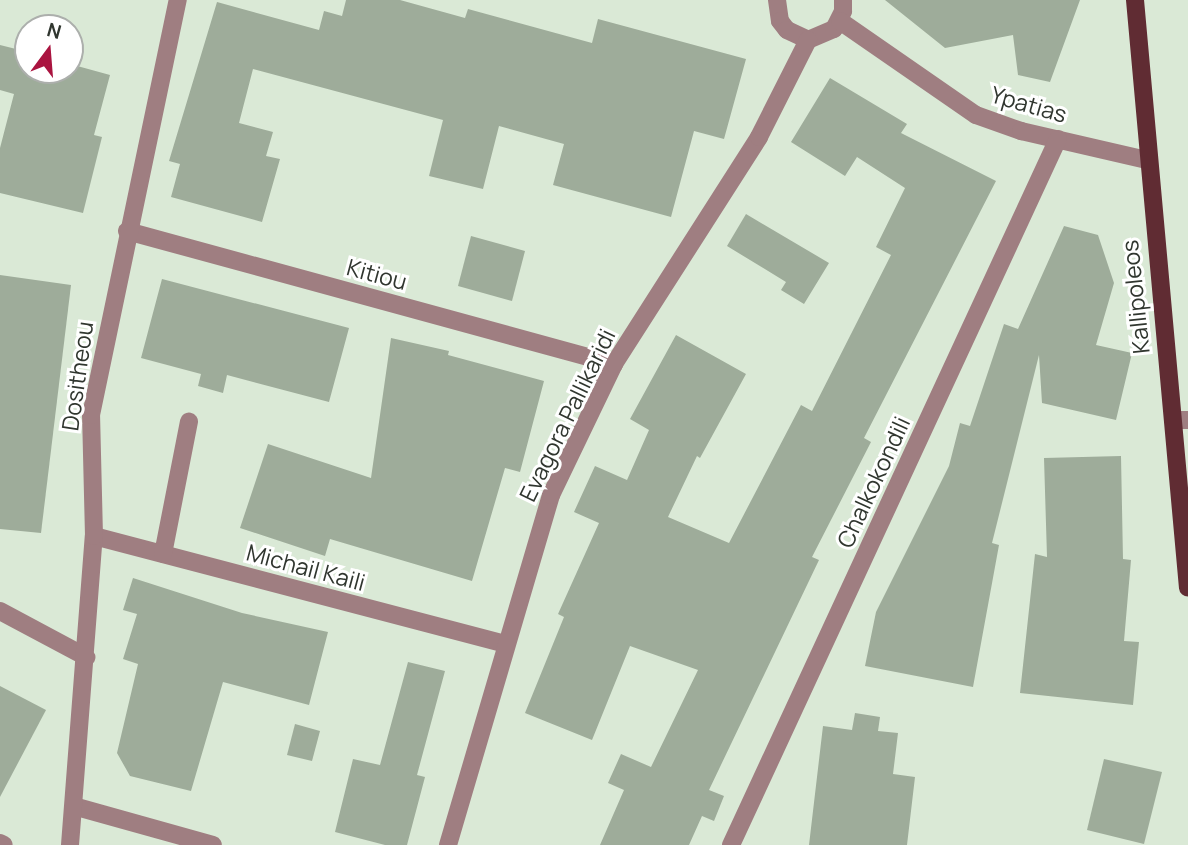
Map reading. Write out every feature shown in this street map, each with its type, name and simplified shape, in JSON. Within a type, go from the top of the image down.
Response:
[{"type":"main road","name":"Kallipoleos","points":[[1135,0],[1147,160],[1181,420],[1188,588]]},
{"type":"street","name":"Dositheou","points":[[70,845],[77,807],[94,536],[91,415],[127,231],[178,0]]},
{"type":"street","points":[[777,0],[780,21],[787,30],[808,40],[827,35],[840,21],[843,0]]},
{"type":"street","name":"Ypatias","points":[[840,21],[976,115],[1058,139],[1147,160]]},
{"type":"street","name":"Evagora Pallikaridi","points":[[448,845],[551,495],[614,364],[759,136],[808,40]]},
{"type":"street","name":"Chalkokondili","points":[[731,845],[1058,139]]},
{"type":"street","name":"Kitiou","points":[[127,231],[614,364]]},
{"type":"street","points":[[163,554],[189,422]]},
{"type":"street","name":"Michail Kaili","points":[[94,536],[505,644]]},
{"type":"street","points":[[0,611],[86,657]]},
{"type":"street","points":[[77,807],[213,845]]},
{"type":"building","points":[[346,0],[400,0],[465,18],[468,9],[592,43],[598,19],[746,59],[724,139],[694,131],[671,217],[553,185],[564,144],[499,126],[483,189],[429,176],[443,120],[253,69],[239,123],[273,132],[266,156],[280,159],[262,222],[171,197],[180,164],[169,161],[217,2],[319,30],[324,11],[342,16]]},
{"type":"building","points":[[885,0],[1080,0],[1050,82],[1018,75],[1013,35],[945,48]]},
{"type":"building","points":[[0,45],[14,48],[14,84],[84,84],[84,68],[110,75],[94,135],[102,137],[83,213],[0,193],[0,148],[14,94],[0,90]]},
{"type":"building","points":[[830,78],[907,124],[901,133],[996,181],[864,438],[871,442],[812,557],[819,560],[709,790],[724,796],[714,821],[702,816],[689,845],[600,845],[624,790],[608,783],[621,754],[651,767],[698,670],[630,646],[592,740],[525,713],[564,617],[558,614],[599,523],[574,512],[595,466],[627,480],[649,430],[630,419],[676,335],[746,374],[700,458],[697,456],[668,517],[729,543],[801,405],[812,411],[891,255],[876,247],[905,188],[857,157],[845,176],[791,142]]},
{"type":"building","points":[[746,214],[829,263],[804,304],[781,290],[786,282],[727,246]]},
{"type":"building","points":[[1064,226],[1098,235],[1114,283],[1096,345],[1132,353],[1116,420],[1042,403],[1039,355],[992,543],[999,545],[973,687],[865,666],[876,612],[949,466],[960,423],[970,426],[1004,324],[1018,329]]},
{"type":"building","points":[[471,236],[525,251],[512,301],[458,286]]},
{"type":"building","points":[[0,275],[71,285],[41,533],[0,529]]},
{"type":"building","points":[[162,279],[349,328],[329,402],[227,375],[223,393],[198,386],[201,374],[141,358]]},
{"type":"building","points":[[391,338],[449,351],[448,355],[544,381],[520,472],[505,468],[472,581],[330,539],[325,556],[240,528],[268,444],[371,478]]},
{"type":"building","points":[[1121,456],[1123,559],[1131,560],[1124,641],[1139,642],[1133,705],[1020,693],[1035,554],[1047,557],[1044,458]]},
{"type":"building","points":[[133,578],[242,613],[328,632],[309,705],[223,682],[191,791],[130,776],[117,753],[138,664],[123,659],[137,614],[123,610]]},
{"type":"building","points":[[408,662],[445,671],[417,775],[425,777],[407,845],[385,845],[335,832],[353,759],[380,765]]},
{"type":"building","points":[[0,686],[46,710],[0,797]]},
{"type":"building","points":[[855,713],[880,717],[878,731],[898,733],[893,774],[915,777],[907,845],[809,845],[823,726],[852,730]]},
{"type":"building","points":[[295,724],[320,731],[312,761],[287,755]]},
{"type":"building","points":[[1104,759],[1162,772],[1144,844],[1087,830]]}]
